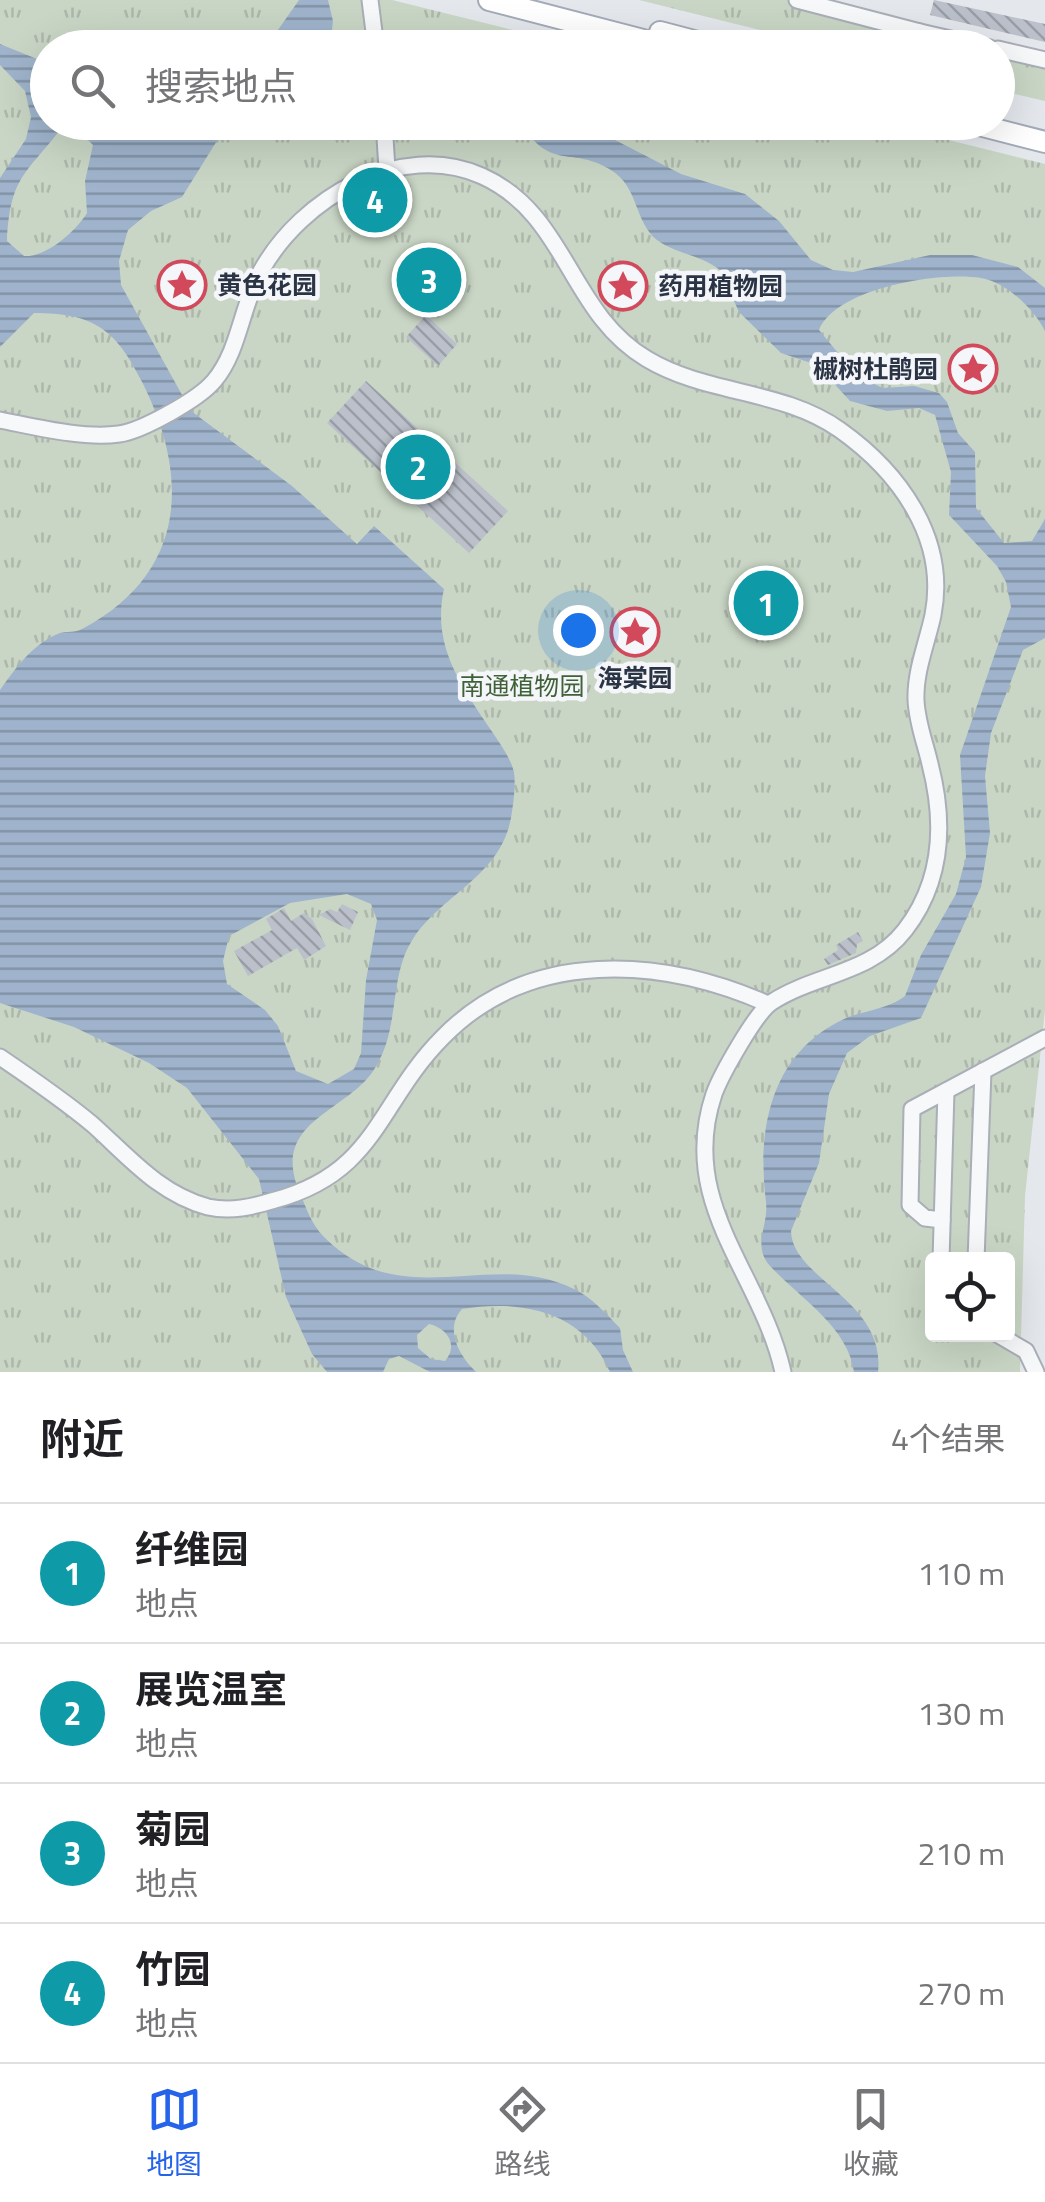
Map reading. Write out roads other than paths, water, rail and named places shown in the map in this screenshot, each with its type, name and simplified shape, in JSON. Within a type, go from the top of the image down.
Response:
[{"type":"main road","points":[[490,0],[605,30]]},
{"type":"main road","points":[[537,0],[652,30]]},
{"type":"main road","points":[[1015,123],[1045,131]]},
{"type":"main road","points":[[1015,134],[1045,142]]},
{"type":"street","points":[[370,0],[374,30]]},
{"type":"street","points":[[798,0],[888,30]]},
{"type":"street","points":[[1015,53],[1045,60]]},
{"type":"street","points":[[386,140],[388,169]]},
{"type":"street","points":[[0,420],[119,434],[188,402],[219,374],[260,273],[280,240],[328,199],[388,169],[446,166],[477,174],[514,193],[552,236],[592,309],[628,347],[666,370],[768,397],[824,420],[878,458],[898,482],[919,518],[930,548],[936,592],[916,696],[941,814],[933,870],[907,928],[884,952],[768,1004],[714,1094],[706,1174],[711,1206],[733,1258],[765,1310],[783,1372]]},
{"type":"street","points":[[0,1057],[88,1121],[133,1163],[178,1196],[234,1210],[310,1190],[367,1144],[424,1056],[446,1034],[514,986],[577,968],[605,967],[711,985],[768,1004]]},
{"type":"street","points":[[942,1220],[925,1218],[910,1206],[912,1109],[1045,1038]]},
{"type":"street","points":[[976,1252],[983,1071]]},
{"type":"street","points":[[941,1252],[946,1091]]},
{"type":"street","points":[[1012,1342],[1026,1350],[1036,1372]]},
{"type":"water","points":[[299,0],[328,0],[332,30],[278,30]]},
{"type":"water","points":[[0,44],[30,56],[30,113],[25,91],[0,65]]},
{"type":"water","points":[[30,121],[30,140],[52,140],[22,178],[12,203],[7,241],[24,256],[42,253],[60,242],[87,213],[85,181],[93,145],[88,140],[217,140],[182,197],[151,211],[128,230],[119,261],[121,285],[191,411],[292,486],[357,544],[374,526],[444,589],[442,630],[452,666],[513,768],[513,802],[505,838],[483,870],[439,909],[413,939],[400,969],[388,1036],[375,1068],[363,1083],[303,1132],[295,1148],[293,1167],[309,1215],[324,1237],[354,1260],[384,1273],[415,1277],[510,1274],[542,1278],[574,1289],[593,1301],[620,1328],[623,1350],[633,1372],[610,1372],[584,1335],[549,1314],[485,1306],[462,1309],[454,1325],[456,1342],[476,1372],[430,1372],[399,1356],[389,1359],[383,1372],[327,1372],[312,1354],[286,1297],[259,1179],[187,1088],[149,1063],[74,1027],[0,1003],[0,690],[41,643],[60,633],[82,629],[117,606],[143,580],[160,551],[170,519],[172,486],[157,416],[141,380],[121,348],[100,327],[72,316],[34,313],[0,347],[0,178],[26,139]],"holes":[[[347,894],[371,904],[377,920],[366,980],[361,1053],[354,1069],[328,1084],[296,1071],[278,1026],[265,1010],[227,984],[223,961],[229,936],[290,903]],[[429,1324],[449,1338],[451,1349],[445,1361],[431,1359],[418,1348],[417,1335]]]},
{"type":"water","points":[[534,140],[615,140],[681,174],[745,194],[779,221],[811,260],[833,270],[853,272],[930,255],[972,255],[1018,267],[1045,288],[1045,331],[1027,306],[1009,291],[981,278],[963,277],[916,280],[867,293],[829,315],[819,330],[858,377],[883,388],[914,386],[939,393],[947,402],[958,433],[975,452],[976,508],[1004,543],[1032,541],[1045,519],[1045,638],[1023,650],[991,733],[985,776],[990,833],[981,887],[921,1018],[870,1036],[847,1053],[829,1094],[819,1163],[791,1231],[795,1248],[806,1263],[868,1326],[877,1347],[878,1372],[854,1372],[843,1341],[833,1327],[765,1259],[761,1244],[766,1211],[767,1122],[784,1074],[798,1053],[842,1020],[905,996],[921,955],[956,894],[966,857],[960,755],[1011,607],[1006,582],[997,566],[949,515],[951,472],[935,415],[919,408],[887,411],[850,401],[817,365],[781,353],[739,312],[720,270],[657,240],[644,224],[620,177],[597,163],[543,148]]},
{"type":"place","name":"竹园","points":[[375,200]]},
{"type":"place","name":"菊园","points":[[429,280]]},
{"type":"place","name":"黄色花园","points":[[182,285]]},
{"type":"place","name":"药用植物园","points":[[623,286]]},
{"type":"place","name":"槭树杜鹃园","points":[[973,369]]},
{"type":"place","name":"展览温室","points":[[418,467]]},
{"type":"place","name":"纤维园","points":[[766,603]]},
{"type":"place","name":"海棠园","points":[[635,632]]},
{"type":"park label","name":"南通植物园","points":[[522,686]]}]
